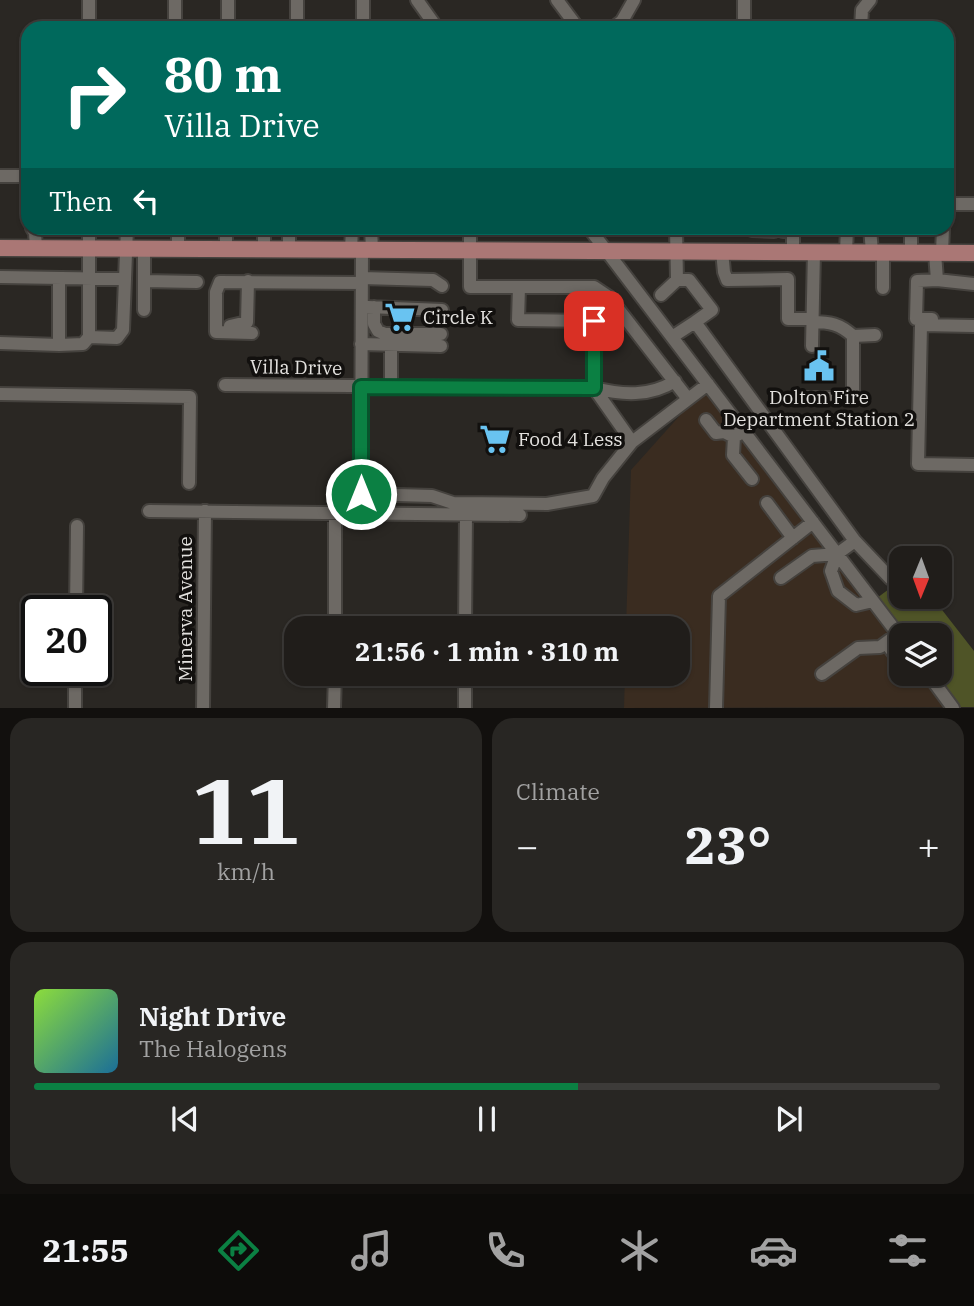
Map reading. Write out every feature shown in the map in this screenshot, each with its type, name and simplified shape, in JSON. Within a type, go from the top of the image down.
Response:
[{"type":"main road","points":[[0,248],[974,253]]},
{"type":"street","points":[[89,0],[89,21]]},
{"type":"street","points":[[175,0],[175,21]]},
{"type":"street","points":[[228,0],[228,21]]},
{"type":"street","points":[[297,0],[297,21]]},
{"type":"street","points":[[363,0],[363,21]]},
{"type":"street","points":[[417,0],[432,21]]},
{"type":"street","points":[[557,0],[573,21]]},
{"type":"street","points":[[622,21],[634,0]]},
{"type":"street","points":[[744,0],[744,21]]},
{"type":"street","points":[[0,176],[21,176]]},
{"type":"street","points":[[954,204],[974,204]]},
{"type":"street","points":[[26,235],[31,248]]},
{"type":"street","points":[[0,343],[83,344],[89,337],[89,235]]},
{"type":"street","points":[[89,337],[117,338],[123,330],[126,235]]},
{"type":"street","points":[[178,235],[178,249]]},
{"type":"street","points":[[226,235],[226,249]]},
{"type":"street","points":[[262,235],[262,249]]},
{"type":"street","points":[[289,235],[289,250]]},
{"type":"street","points":[[355,235],[362,250]]},
{"type":"street","points":[[362,344],[391,345],[441,340],[378,331],[368,307],[362,280],[362,250],[368,235]]},
{"type":"street","points":[[470,235],[470,287],[594,287],[609,297],[688,399]]},
{"type":"street","points":[[594,235],[708,384],[739,434],[813,523],[890,623]]},
{"type":"street","points":[[676,235],[677,280]]},
{"type":"street","points":[[752,235],[752,251]]},
{"type":"street","points":[[793,235],[793,251]]},
{"type":"street","points":[[846,252],[847,235]]},
{"type":"street","points":[[872,235],[883,288]]},
{"type":"street","points":[[911,235],[911,253]]},
{"type":"street","points":[[937,280],[942,235]]},
{"type":"street","points":[[144,249],[144,310]]},
{"type":"street","points":[[722,251],[723,272],[727,280],[788,279],[788,319],[830,322],[853,336],[875,335]]},
{"type":"street","points":[[812,346],[814,251]]},
{"type":"street","points":[[0,277],[124,279]]},
{"type":"street","points":[[59,278],[59,345]]},
{"type":"street","points":[[252,333],[216,332],[216,292],[220,282],[433,279],[442,286]]},
{"type":"street","points":[[661,295],[677,280],[689,280],[712,310],[672,337]]},
{"type":"street","points":[[974,284],[937,280],[917,282],[916,319],[974,320]]},
{"type":"street","points":[[144,281],[197,282]]},
{"type":"street","points":[[216,325],[242,325],[247,322],[248,281]]},
{"type":"street","points":[[519,287],[518,320],[594,321]]},
{"type":"street","points":[[594,287],[594,388],[632,442]]},
{"type":"street","points":[[368,307],[442,310]]},
{"type":"street","points":[[368,307],[362,344],[361,494],[432,496],[453,503],[547,504],[593,496],[603,478],[632,442],[708,384]]},
{"type":"street","points":[[695,322],[855,541],[889,577]]},
{"type":"street","points":[[974,326],[921,325],[918,464],[974,465]]},
{"type":"street","points":[[806,398],[848,398],[853,394],[853,336]]},
{"type":"street","points":[[391,345],[391,387]]},
{"type":"street","name":"Villa Drive","points":[[225,385],[594,388],[613,393],[647,393],[675,382]]},
{"type":"street","points":[[0,394],[190,397],[189,483]]},
{"type":"street","points":[[706,420],[716,433],[739,434]]},
{"type":"street","points":[[739,434],[733,455],[752,479]]},
{"type":"street","points":[[767,503],[793,538]]},
{"type":"street","points":[[149,511],[520,515]]},
{"type":"street","name":"Minerva Avenue","points":[[203,708],[205,511]]},
{"type":"street","points":[[335,512],[335,616]]},
{"type":"street","points":[[466,514],[466,616]]},
{"type":"street","points":[[716,708],[719,596],[813,523]]},
{"type":"street","points":[[76,595],[77,526]]},
{"type":"street","points":[[781,578],[812,556],[837,554],[855,541]]},
{"type":"street","points":[[837,554],[831,571],[838,591],[856,605],[873,601]]},
{"type":"street","points":[[822,674],[858,648],[880,647],[889,642]]},
{"type":"street","points":[[886,643],[889,647]]},
{"type":"street","points":[[75,686],[75,708]]},
{"type":"street","points":[[334,708],[335,686]]},
{"type":"street","points":[[465,686],[465,708]]},
{"type":"street","points":[[937,686],[953,708]]},
{"type":"shaded area","points":[[708,384],[889,623],[889,686],[936,686],[953,707],[624,708],[625,686],[690,686],[690,616],[626,616],[631,470]]},
{"type":"green space","points":[[889,589],[889,609],[941,609],[974,651],[974,707],[954,707],[937,686],[952,686],[952,623],[891,623],[873,601]]},
{"type":"place","name":"Circle K","points":[[400,317]]},
{"type":"place","name":"Dolton Fire Department Station 2","points":[[819,366]]},
{"type":"place","name":"Food 4 Less","points":[[495,439]]},
{"type":"route","points":[[361,494],[361,387],[594,388],[594,321]]}]
